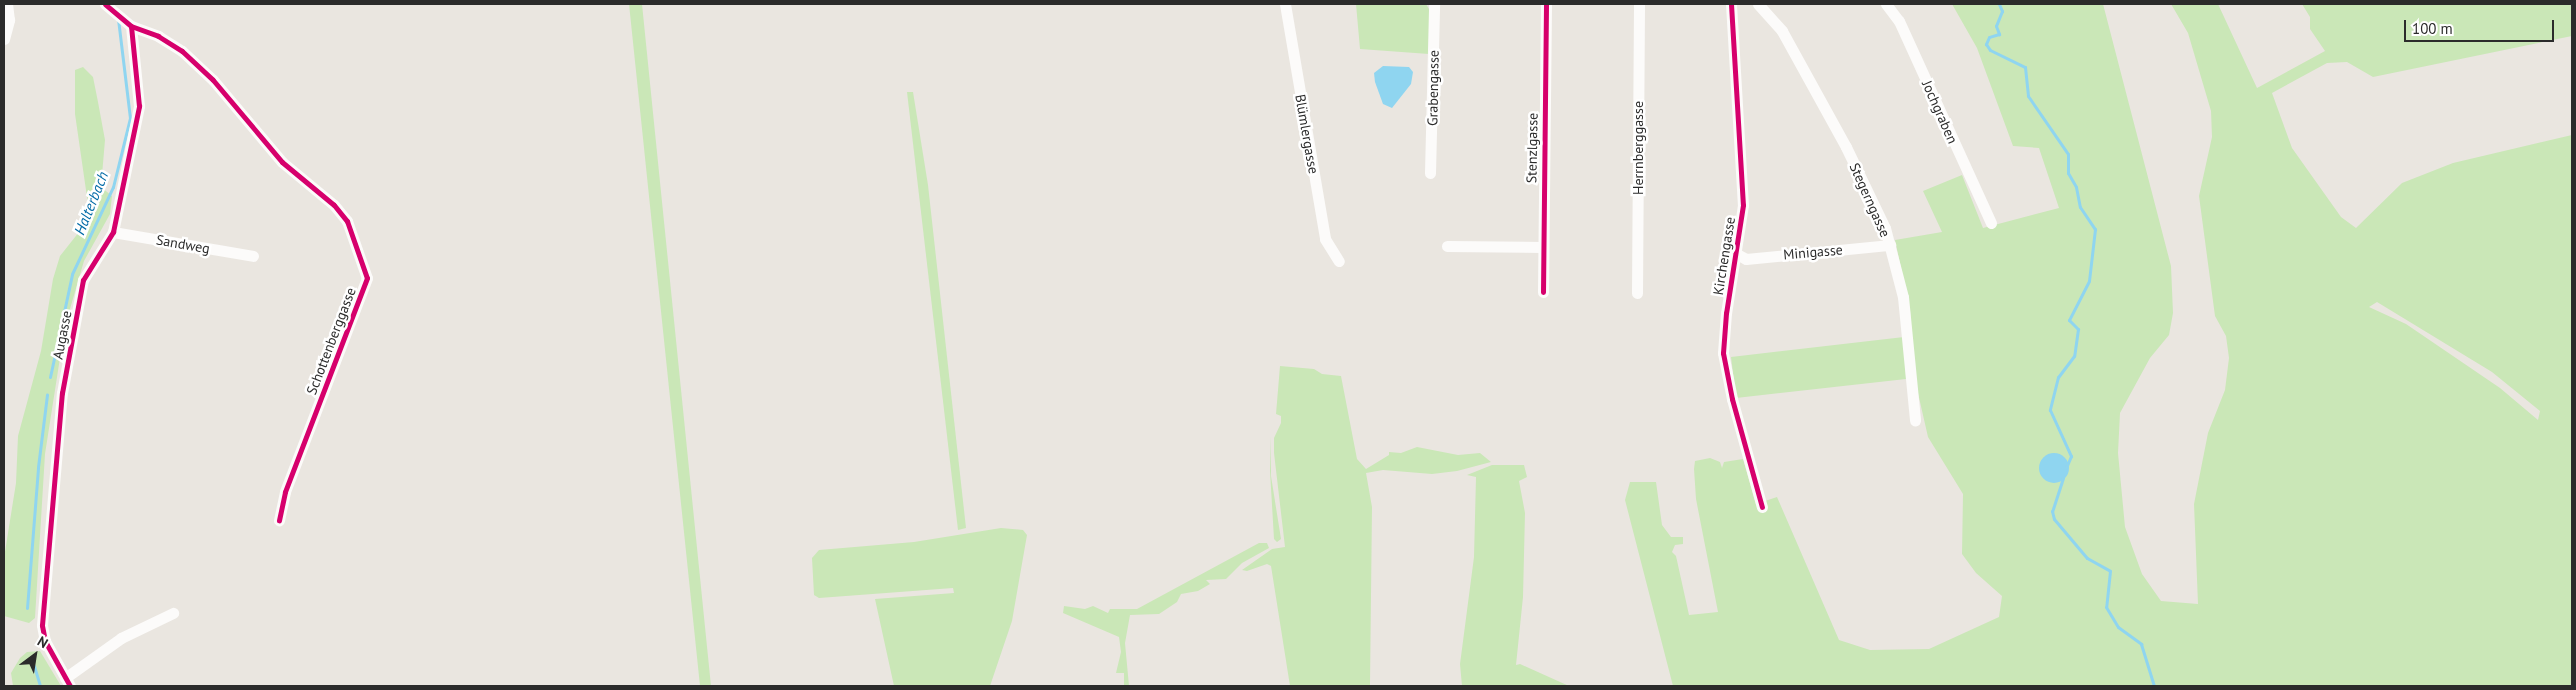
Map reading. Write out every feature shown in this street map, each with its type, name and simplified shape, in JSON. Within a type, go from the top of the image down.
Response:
[{"type":"street","points":[[4,39],[9,20],[7,4]]},
{"type":"street","name":"Blümlergasse","points":[[1285,4],[1326,239],[1338,261]]},
{"type":"street","name":"Grabengasse","points":[[1430,173],[1434,4]]},
{"type":"street","name":"Stenzlgasse","points":[[1543,292],[1546,4]]},
{"type":"street","name":"Herrnberggasse","points":[[1637,293],[1639,4]]},
{"type":"street","name":"Kirchengasse","points":[[1731,4],[1743,205],[1737,254],[1726,313],[1723,353],[1732,399],[1762,507]]},
{"type":"street","name":"Stegerngasse","points":[[1758,4],[1782,31],[1846,147],[1890,245],[1903,297],[1915,420]]},
{"type":"street","name":"Jochgraben","points":[[1886,4],[1899,21],[1991,223]]},
{"type":"street","points":[[105,5],[129,24]]},
{"type":"street","name":"Augasse","points":[[67,682],[45,641],[42,625],[62,394],[83,280],[113,232],[139,106],[129,24]]},
{"type":"street","name":"Schottenberggasse","points":[[129,24],[158,36],[182,51],[213,80],[282,162],[334,205],[347,221],[367,278],[285,492],[279,520]]},
{"type":"street","name":"Sandweg","points":[[113,232],[253,256]]},
{"type":"street","name":"Minigasse","points":[[1737,254],[1746,259],[1890,245]]},
{"type":"street","points":[[1448,246],[1542,247]]},
{"type":"street","points":[[67,682],[121,638],[173,613]]},
{"type":"green space","points":[[629,4],[642,4],[711,686],[700,686]]},
{"type":"green space","points":[[1356,4],[1426,4],[1429,9],[1429,54],[1360,49]]},
{"type":"green space","points":[[1952,4],[2103,4],[2171,266],[2173,313],[2169,335],[2150,358],[2120,413],[2118,453],[2125,527],[2142,574],[2161,601],[2198,604],[2194,504],[2208,433],[2225,390],[2229,358],[2226,336],[2215,316],[2199,196],[2212,137],[2211,111],[2188,33],[2171,4],[2218,4],[2257,88],[2325,51],[2310,29],[2310,17],[2302,4],[2572,4],[2572,36],[2373,77],[2347,62],[2327,63],[2272,93],[2292,148],[2341,217],[2356,228],[2402,183],[2453,163],[2572,135],[2572,686],[1673,686],[1625,500],[1630,482],[1656,482],[1662,525],[1671,537],[1683,537],[1683,544],[1675,545],[1672,552],[1676,556],[1689,615],[1718,612],[1696,499],[1695,461],[1710,458],[1720,462],[1722,468],[1724,462],[1743,459],[1756,504],[1777,497],[1839,640],[1870,650],[1929,649],[1999,617],[2002,596],[1976,573],[1962,554],[1963,494],[1928,437],[1915,380],[1910,310],[1895,240],[1942,232],[1923,191],[1962,175],[1983,228],[2059,208],[2039,148],[2013,146],[1977,48]],"holes":[[[2377,302],[2492,372],[2540,411],[2538,420],[2500,388],[2406,324],[2369,307]]]},
{"type":"green space","points":[[83,67],[93,77],[105,140],[101,187],[112,196],[110,214],[84,261],[65,326],[45,454],[35,618],[29,623],[4,616],[4,558],[16,483],[18,436],[41,351],[53,279],[60,256],[83,227],[89,211],[75,114],[75,70]]},
{"type":"green space","points":[[907,92],[913,92],[928,185],[966,528],[958,530]]},
{"type":"green space","points":[[1904,337],[1906,379],[1736,398],[1731,357]]},
{"type":"green space","points":[[1280,366],[1314,369],[1322,374],[1341,376],[1357,459],[1366,469],[1389,455],[1389,452],[1401,453],[1417,447],[1458,455],[1480,453],[1491,462],[1457,471],[1432,474],[1383,470],[1366,473],[1372,507],[1370,686],[1290,686],[1271,566],[1267,564],[1247,571],[1242,570],[1272,549],[1285,547],[1274,453],[1274,438],[1281,423],[1281,416],[1276,414]]},
{"type":"green space","points":[[1271,436],[1271,476],[1281,539],[1277,542],[1274,539],[1270,471]]},
{"type":"green space","points":[[1492,465],[1524,465],[1527,477],[1519,481],[1525,513],[1523,597],[1516,665],[1520,664],[1569,686],[1462,686],[1460,664],[1474,557],[1476,477],[1467,475]]},
{"type":"green space","points":[[1001,528],[1023,530],[1027,535],[1012,621],[990,686],[894,686],[875,599],[954,593],[953,588],[819,598],[814,595],[812,558],[819,550],[914,542]]},
{"type":"green space","points":[[1259,543],[1267,543],[1269,548],[1242,563],[1226,579],[1206,580],[1210,584],[1198,591],[1181,594],[1177,602],[1159,614],[1130,615],[1125,643],[1129,686],[1124,686],[1124,673],[1116,673],[1121,652],[1119,637],[1063,613],[1064,606],[1085,609],[1093,606],[1108,613],[1110,609],[1137,609]]},
{"type":"green space","points":[[40,651],[61,686],[13,686],[11,673],[20,658],[27,652]]},
{"type":"water","points":[[1383,66],[1409,67],[1413,72],[1411,84],[1392,108],[1383,104],[1375,82],[1374,73]]},
{"type":"water","points":[[2054,453],[2065,457],[2069,468],[2065,479],[2054,483],[2043,479],[2039,468],[2043,457]]},
{"type":"waterway","points":[[1999,4],[2002,11],[1996,26],[1999,34],[1989,37],[1986,44],[1990,50],[2025,67],[2028,96],[2068,154],[2068,173],[2076,187],[2080,207],[2095,229],[2089,281],[2069,320],[2078,329],[2074,356],[2058,377],[2050,410],[2071,456],[2066,468]]},
{"type":"waterway","name":"Halterbach","points":[[50,377],[72,274],[113,187],[130,118],[118,19]]},
{"type":"waterway","name":"Halterbach","points":[[27,608],[38,467],[47,395]]},
{"type":"waterway","points":[[2063,478],[2052,511],[2054,519],[2087,558],[2110,571],[2106,607],[2118,627],[2141,644],[2154,686]]},
{"type":"waterway","name":"Halterbach","points":[[34,666],[40,686]]},
{"type":"cycle path","points":[[70,686],[45,641],[42,625],[62,393],[83,280],[113,232],[139,106],[131,26],[105,4]]},
{"type":"cycle path","points":[[1543,292],[1546,4]]},
{"type":"cycle path","points":[[1731,4],[1743,205],[1726,313],[1723,353],[1732,399],[1762,507]]},
{"type":"cycle path","points":[[131,26],[158,36],[182,51],[213,80],[282,162],[334,205],[347,221],[367,278],[285,492],[279,520]]}]
